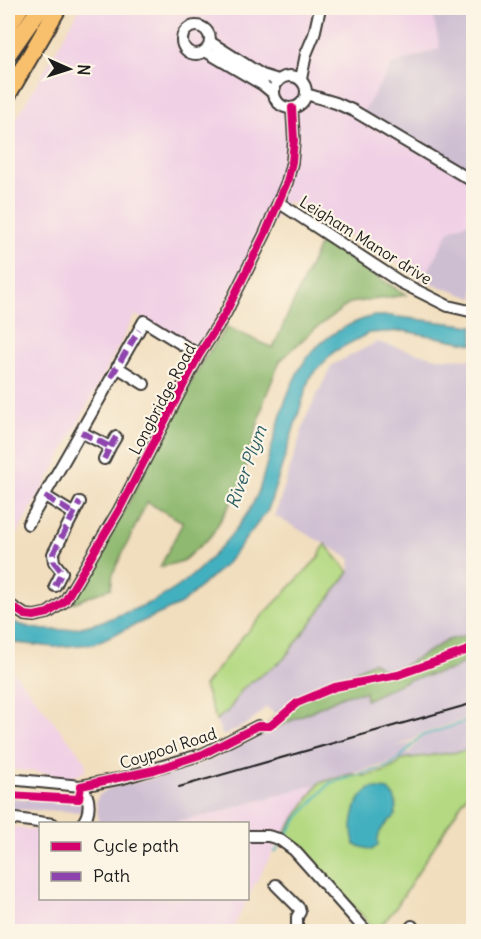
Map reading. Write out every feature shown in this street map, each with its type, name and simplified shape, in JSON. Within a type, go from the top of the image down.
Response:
[{"type":"highway","points":[[8,26],[20,8]]},
{"type":"highway","points":[[8,54],[40,8]]},
{"type":"highway","points":[[8,93],[58,8]]},
{"type":"street","points":[[301,79],[262,75],[208,46],[274,94],[280,105],[292,108],[301,104],[306,94],[301,79],[320,8]]},
{"type":"street","points":[[274,94],[275,84],[306,54]]},
{"type":"street","points":[[306,94],[354,111],[433,158],[474,179]]},
{"type":"street","name":"Longbridge Road","points":[[8,604],[25,615],[34,616],[48,613],[65,601],[119,510],[199,355],[225,315],[265,234],[287,182],[292,162],[294,140],[292,108]]},
{"type":"street","name":"Leigham Manor drive","points":[[278,202],[400,282],[448,306],[474,312]]},
{"type":"street","points":[[28,524],[144,321],[199,355]]},
{"type":"street","points":[[117,367],[144,384]]},
{"type":"street","points":[[81,432],[110,447]]},
{"type":"street","points":[[104,459],[116,437]]},
{"type":"street","points":[[45,496],[74,514]]},
{"type":"street","points":[[55,586],[62,575],[62,570],[54,562],[52,554],[80,502]]},
{"type":"street","name":"Coypool Road","points":[[8,779],[81,786],[123,778],[180,762],[230,742],[258,726]]},
{"type":"street","points":[[81,786],[86,791],[88,800],[87,816],[84,822]]},
{"type":"street","points":[[8,818],[39,822]]},
{"type":"street","points":[[249,836],[268,836],[294,850],[367,932]]},
{"type":"street","points":[[276,885],[299,908],[297,932]]},
{"type":"shaded area","points":[[80,8],[431,8],[440,48],[392,65],[473,182],[473,207],[471,221],[449,231],[423,281],[392,259],[288,201],[245,263],[212,326],[196,347],[135,315],[54,469],[8,549],[8,134]]},
{"type":"shaded area","points":[[431,8],[473,8],[473,182],[361,115],[392,65],[440,48]]},
{"type":"shaded area","points":[[473,207],[474,298],[423,281],[449,231],[471,221]]},
{"type":"shaded area","points":[[377,342],[437,358],[473,359],[473,634],[448,640],[390,674],[373,662],[276,714],[266,707],[251,722],[223,736],[216,720],[229,710],[245,687],[283,660],[349,572],[351,559],[275,516],[307,415],[332,365]]},
{"type":"shaded area","points":[[473,657],[473,717],[420,734],[413,740],[393,747],[411,743],[403,753],[409,753],[423,736],[473,722],[473,750],[403,759],[209,815],[170,822],[99,822],[96,802],[99,795],[110,788],[167,775],[213,759],[289,720],[345,695],[365,692],[367,700],[408,680],[451,670]]},
{"type":"shaded area","points":[[8,665],[85,760],[86,771],[69,779],[40,772],[8,769]]},
{"type":"shaded area","points":[[319,783],[277,844],[249,895],[249,822],[170,822],[209,815]]},
{"type":"shaded area","points":[[8,798],[81,802],[83,812],[8,809]]},
{"type":"shaded area","points":[[8,826],[39,831],[39,900],[247,900],[232,931],[8,931]]},
{"type":"green space","points":[[321,241],[406,295],[350,303],[311,332],[280,361],[265,398],[240,488],[211,536],[183,561],[160,567],[183,522],[147,502],[113,573],[111,588],[73,603],[204,359],[227,327],[273,348]]},
{"type":"green space","points":[[325,544],[349,572],[283,660],[243,688],[229,710],[216,720],[204,686],[244,635],[318,558]]},
{"type":"green space","points":[[473,634],[473,657],[451,670],[408,680],[366,700],[365,692],[345,695],[259,736],[276,714],[373,662],[390,674],[448,640]]},
{"type":"green space","points":[[473,750],[473,785],[395,909],[376,931],[297,843],[284,834],[319,783],[351,774],[366,776],[386,771],[403,759]]},
{"type":"water","name":"River Plym","points":[[373,316],[473,326],[473,344],[404,331],[369,333],[335,351],[310,377],[268,510],[227,563],[181,604],[93,644],[54,647],[8,642],[8,619],[20,625],[45,630],[84,627],[154,601],[179,586],[200,568],[233,533],[256,497],[288,394],[309,356],[325,340],[346,326]]},
{"type":"water","points":[[372,788],[388,790],[395,799],[396,805],[395,816],[382,829],[378,836],[378,845],[372,850],[355,845],[352,830],[357,805],[366,792]]},
{"type":"waterway","points":[[285,837],[297,819],[330,783],[387,767],[398,760],[421,736],[474,719]]},
{"type":"waterway","points":[[275,852],[280,845]]},
{"type":"railway","points":[[179,787],[474,703]]},
{"type":"marked path","points":[[111,377],[139,330]]},
{"type":"marked path","points":[[81,432],[110,447],[104,459]]},
{"type":"marked path","points":[[110,447],[116,437]]},
{"type":"marked path","points":[[45,496],[74,514]]},
{"type":"marked path","points":[[55,586],[62,572],[54,562],[53,554],[80,502]]},
{"type":"cycle path","points":[[8,604],[25,615],[34,616],[48,613],[65,601],[119,510],[199,355],[225,314],[265,234],[287,182],[292,162],[294,140],[292,108]]},
{"type":"cycle path","points":[[81,786],[154,770],[203,754],[258,726],[270,726],[297,703],[335,687],[398,675],[474,648]]},
{"type":"cycle path","points":[[8,795],[79,799],[81,786]]}]
